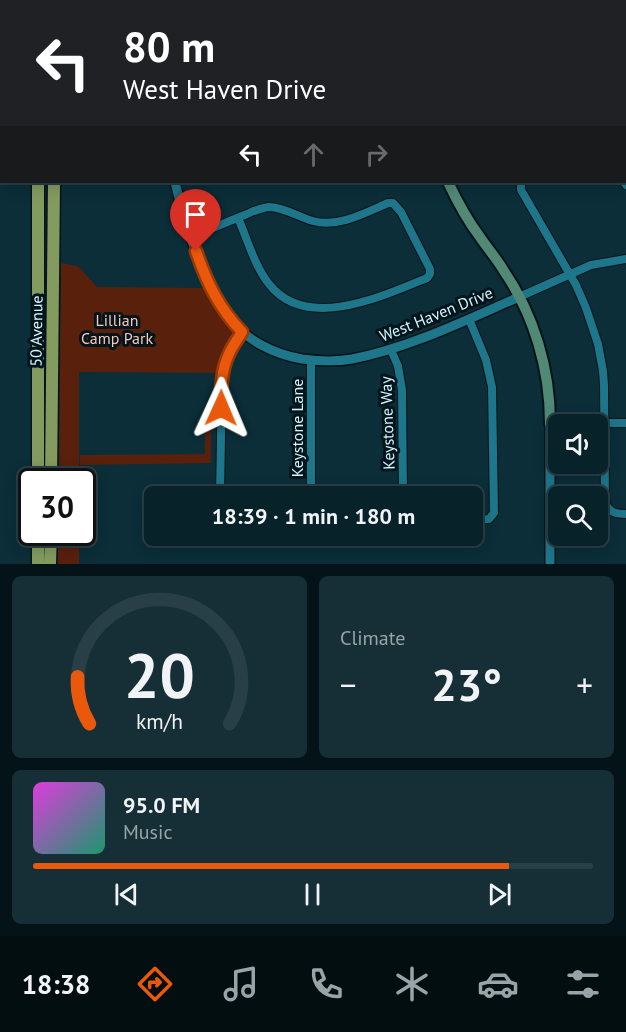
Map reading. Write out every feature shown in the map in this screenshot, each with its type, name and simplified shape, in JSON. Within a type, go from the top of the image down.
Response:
[{"type":"main road","name":"50 Avenue","points":[[38,183],[38,468]]},
{"type":"main road","name":"50 Avenue","points":[[51,468],[54,183]]},
{"type":"main road","points":[[449,183],[472,227],[506,273],[519,297],[543,361],[549,392],[550,414]]},
{"type":"main road","points":[[38,546],[38,564]]},
{"type":"main road","points":[[50,564],[51,546]]},
{"type":"street","name":"West Haven Drive","points":[[175,183],[190,237],[201,266],[227,316],[242,332],[259,344],[275,352],[311,360],[350,360],[391,350],[469,319],[591,265],[626,258]]},
{"type":"street","points":[[521,183],[522,190],[580,293],[598,344],[603,371],[604,414]]},
{"type":"street","points":[[190,237],[260,209],[268,207],[314,221],[333,223],[393,203],[406,222],[430,269],[430,274],[427,278],[374,300],[352,306],[321,308],[294,304],[280,296],[268,284],[238,218]]},
{"type":"street","points":[[469,319],[486,360],[492,387],[494,513],[489,519],[483,519]]},
{"type":"street","points":[[220,486],[222,378],[228,355],[242,332]]},
{"type":"street","name":"Keystone Way","points":[[391,350],[398,366],[402,390],[403,486]]},
{"type":"street","name":"Keystone Lane","points":[[311,360],[311,486]]},
{"type":"street","points":[[608,423],[626,423]]},
{"type":"street","points":[[550,474],[550,564]]},
{"type":"street","points":[[605,474],[606,505],[611,512],[626,514]]},
{"type":"green space","name":"Lillian Camp Park","points":[[61,263],[78,266],[97,287],[211,288],[242,332],[223,373],[79,372],[79,468],[59,468]]},
{"type":"green space","points":[[205,418],[211,418],[211,463],[80,465],[80,455],[205,454]]},
{"type":"green space","points":[[58,546],[79,546],[79,564],[58,564]]},
{"type":"route","points":[[196,251],[218,301],[227,316],[242,332],[228,355],[223,373],[221,408]]}]
